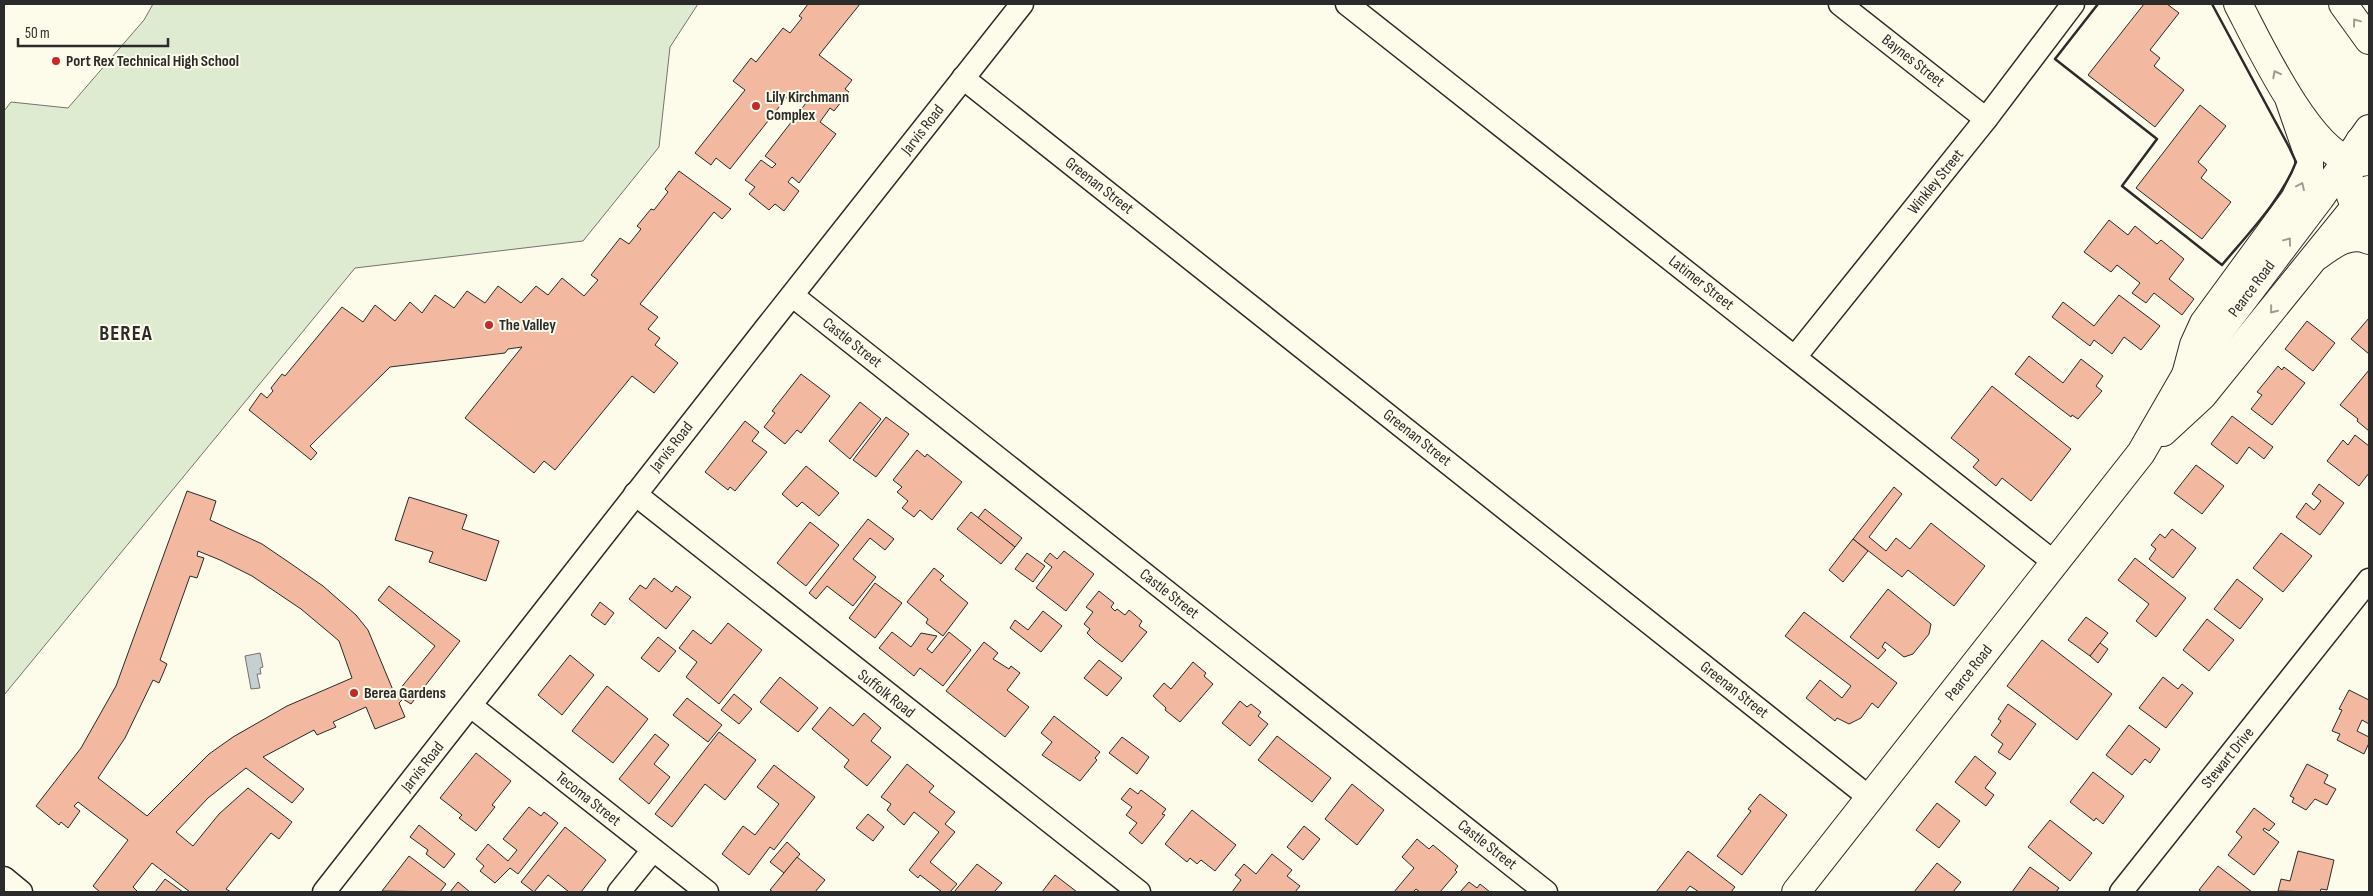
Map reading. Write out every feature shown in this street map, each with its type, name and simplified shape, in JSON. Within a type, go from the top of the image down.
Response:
[{"type":"main road","points":[[2186,375],[2194,345],[2204,323],[2296,199],[2309,170],[2309,156],[2290,100],[2238,4]]},
{"type":"main road","points":[[2342,4],[2369,40]]},
{"type":"main road","points":[[2290,100],[2326,144],[2359,150],[2348,181],[2350,194],[2365,209]]},
{"type":"main road","name":"Pearce Road","points":[[1796,892],[2141,453],[2186,375],[2320,198],[2359,150]]},
{"type":"main road","name":"Pearce Road","points":[[2141,453],[2202,396],[2317,256],[2365,209]]},
{"type":"main road","points":[[2317,256],[2334,244],[2355,236],[2369,240]]},
{"type":"street","name":"Jarvis Road","points":[[324,892],[1022,4]]},
{"type":"street","name":"Latimer Street","points":[[1347,4],[2055,563]]},
{"type":"street","name":"Baynes Street","points":[[1840,4],[1986,119]]},
{"type":"street","name":"Winkley Street","points":[[1795,357],[1986,119],[2073,4]]},
{"type":"street","name":"Greenan Street","points":[[963,78],[1870,798]]},
{"type":"street","name":"Castle Street","points":[[793,296],[1546,892]]},
{"type":"street","name":"Suffolk Road","points":[[635,494],[1138,892]]},
{"type":"street","name":"Stewart Drive","points":[[2121,892],[2369,580]]},
{"type":"street","name":"Tecoma Street","points":[[471,706],[706,892]]},
{"type":"street","points":[[619,892],[653,850]]},
{"type":"street","points":[[4,878],[21,892]]},
{"type":"green space","points":[[153,4],[698,4],[670,47],[659,147],[583,241],[355,268],[4,695],[4,111],[11,102],[68,108],[144,20]]},
{"type":"shaded area","points":[[260,653],[263,667],[260,668],[261,674],[257,674],[260,688],[251,689],[245,656]]},
{"type":"building","name":"Lily Kirchmann Complex","points":[[808,4],[860,4],[819,55],[852,80],[845,89],[849,92],[834,111],[830,108],[820,122],[836,134],[799,183],[792,177],[788,182],[799,191],[784,211],[775,204],[769,210],[749,194],[755,187],[745,180],[761,160],[772,168],[776,164],[765,156],[806,103],[791,92],[730,169],[716,158],[711,165],[695,153],[745,90],[733,81],[751,58],[756,62],[783,28],[790,33],[802,18],[799,16]]},
{"type":"building","points":[[2144,4],[2167,4],[2179,13],[2150,50],[2160,58],[2154,66],[2184,90],[2155,127],[2088,75]]},
{"type":"building","points":[[2200,105],[2226,126],[2198,162],[2207,170],[2201,178],[2231,202],[2202,239],[2136,188]]},
{"type":"building","name":"The Valley","points":[[679,171],[731,209],[722,219],[714,212],[640,304],[658,317],[648,329],[660,338],[655,345],[678,363],[654,393],[632,376],[555,470],[544,461],[534,473],[465,418],[522,347],[508,349],[505,353],[390,367],[310,446],[317,453],[311,460],[249,410],[261,393],[267,398],[273,391],[271,388],[282,374],[285,376],[342,307],[363,322],[375,305],[395,321],[410,302],[422,313],[435,295],[454,308],[467,291],[485,303],[498,286],[521,303],[536,286],[548,295],[562,278],[584,296],[598,280],[591,275],[620,238],[629,244],[641,229],[637,226],[651,209],[654,210],[668,192],[665,189]]},
{"type":"building","points":[[2109,220],[2128,235],[2135,226],[2157,244],[2161,240],[2184,259],[2169,279],[2194,299],[2182,315],[2154,293],[2146,303],[2132,293],[2140,283],[2117,265],[2111,272],[2084,252]]},
{"type":"building","points":[[2119,295],[2160,326],[2141,350],[2124,337],[2112,354],[2094,340],[2090,346],[2052,317],[2063,302],[2094,326]]},
{"type":"building","points":[[2369,318],[2369,354],[2351,339]]},
{"type":"building","points":[[2307,321],[2335,343],[2313,371],[2285,349]]},
{"type":"building","points":[[2029,356],[2063,383],[2081,359],[2103,376],[2096,386],[2102,391],[2078,419],[2072,415],[2071,417],[2015,374]]},
{"type":"building","points":[[2278,366],[2282,370],[2284,367],[2305,383],[2272,425],[2251,409],[2262,395],[2257,392]]},
{"type":"building","points":[[2369,370],[2369,431],[2357,421],[2358,419],[2340,405]]},
{"type":"building","points":[[801,374],[830,396],[801,433],[797,430],[785,444],[764,427],[775,413],[772,411]]},
{"type":"building","points":[[1992,386],[2071,449],[2031,501],[2002,478],[1996,486],[1973,467],[1979,460],[1951,438]]},
{"type":"building","points":[[860,402],[881,419],[850,459],[829,441]]},
{"type":"building","points":[[2232,416],[2273,447],[2264,459],[2249,447],[2237,464],[2211,444]]},
{"type":"building","points":[[886,417],[909,434],[876,477],[853,460]]},
{"type":"building","points":[[745,421],[759,432],[752,441],[767,452],[735,491],[730,487],[728,490],[705,472]]},
{"type":"building","points":[[2355,435],[2369,446],[2369,473],[2359,486],[2327,461],[2343,440],[2348,445]]},
{"type":"building","points":[[917,450],[925,457],[927,454],[962,482],[932,520],[920,510],[914,517],[902,508],[908,501],[897,492],[902,487],[893,480]]},
{"type":"building","points":[[2196,465],[2224,486],[2202,514],[2174,493]]},
{"type":"building","points":[[806,466],[839,493],[819,516],[802,502],[797,507],[782,494]]},
{"type":"building","points":[[2319,484],[2344,503],[2320,535],[2296,517],[2306,503],[2314,510],[2321,501],[2312,494]]},
{"type":"building","points":[[1894,487],[1902,494],[1869,537],[1886,551],[1896,538],[1910,549],[1931,523],[1985,566],[1954,606],[1908,570],[1902,577],[1853,539]]},
{"type":"building","name":"Berea Gardens","points":[[187,491],[216,501],[210,520],[262,544],[323,586],[356,615],[368,630],[395,695],[435,646],[378,600],[389,586],[460,641],[411,704],[403,699],[399,703],[405,717],[375,729],[366,707],[333,722],[336,727],[317,735],[314,730],[263,757],[304,789],[292,803],[246,768],[208,798],[176,832],[193,846],[219,814],[248,788],[292,822],[279,839],[271,833],[226,889],[231,892],[190,892],[152,863],[133,887],[138,892],[100,892],[93,886],[128,840],[78,802],[74,806],[80,811],[68,828],[61,822],[59,825],[36,806],[81,748],[116,686]],"holes":[[[198,551],[252,576],[301,609],[339,641],[352,678],[287,706],[233,737],[209,754],[147,816],[98,778],[125,738],[153,680],[159,683],[167,664],[160,660],[190,576],[197,578],[204,558],[197,556]]]},
{"type":"building","points":[[409,497],[467,515],[462,529],[499,541],[486,581],[429,562],[433,552],[395,540]]},
{"type":"building","points":[[985,509],[1022,538],[1015,547],[978,518]]},
{"type":"building","points":[[971,512],[1015,547],[1001,564],[957,529]]},
{"type":"building","points":[[868,519],[894,539],[885,550],[870,538],[853,559],[876,577],[853,606],[827,586],[816,599],[809,593]]},
{"type":"building","points":[[810,522],[839,545],[806,586],[777,563]]},
{"type":"building","points":[[2172,529],[2196,548],[2173,578],[2149,559],[2156,549],[2151,545],[2160,534],[2165,538]]},
{"type":"building","points":[[2281,533],[2312,556],[2283,592],[2253,568]]},
{"type":"building","points":[[1853,539],[1868,551],[1843,582],[1829,570]]},
{"type":"building","points":[[1064,551],[1094,574],[1066,611],[1036,588],[1052,567],[1044,561],[1050,553],[1057,559]]},
{"type":"building","points":[[1027,553],[1045,566],[1033,582],[1015,569]]},
{"type":"building","points":[[2135,558],[2186,598],[2156,637],[2136,621],[2149,604],[2118,580]]},
{"type":"building","points":[[934,568],[944,576],[940,580],[968,603],[943,636],[926,623],[928,619],[907,602]]},
{"type":"building","points":[[654,578],[672,592],[676,586],[691,597],[666,629],[629,599],[640,585],[646,589]]},
{"type":"building","points":[[2237,579],[2263,599],[2240,629],[2214,609]]},
{"type":"building","points":[[875,583],[902,603],[875,638],[849,618]]},
{"type":"building","points":[[1888,589],[1931,624],[1929,634],[1913,654],[1904,657],[1885,642],[1882,647],[1886,650],[1878,659],[1850,637]]},
{"type":"building","points":[[1099,591],[1114,603],[1111,607],[1115,611],[1117,609],[1125,615],[1129,610],[1142,621],[1139,626],[1147,632],[1122,662],[1087,633],[1090,629],[1084,624],[1093,612],[1086,607]]},
{"type":"building","points":[[600,602],[614,613],[605,625],[591,615]]},
{"type":"building","points":[[1043,611],[1062,626],[1041,652],[1010,628],[1015,620],[1028,630]]},
{"type":"building","points":[[1804,612],[1897,683],[1878,708],[1872,703],[1861,718],[1849,724],[1837,718],[1835,721],[1806,698],[1820,680],[1842,698],[1851,686],[1785,636]]},
{"type":"building","points":[[2086,617],[2108,633],[2090,656],[2068,640]]},
{"type":"building","points":[[2207,619],[2234,640],[2209,671],[2183,650]]},
{"type":"building","points":[[728,623],[762,650],[719,704],[686,677],[697,662],[679,648],[693,630],[711,644]]},
{"type":"building","points":[[892,632],[911,647],[921,633],[937,636],[927,649],[932,653],[949,632],[971,650],[943,686],[920,668],[914,676],[879,648]]},
{"type":"building","points":[[658,637],[676,651],[659,672],[641,658]]},
{"type":"building","points":[[2042,640],[2112,694],[2077,740],[2007,686]]},
{"type":"building","points":[[984,642],[998,653],[993,659],[1009,669],[1011,666],[1020,673],[1007,690],[1029,707],[1005,737],[946,691]]},
{"type":"building","points":[[2100,643],[2108,649],[2098,663],[2090,656]]},
{"type":"building","points":[[570,655],[594,675],[562,715],[538,695]]},
{"type":"building","points":[[1099,660],[1122,678],[1107,696],[1084,678]]},
{"type":"building","points":[[1193,662],[1206,673],[1204,676],[1213,684],[1180,722],[1165,710],[1166,708],[1153,696],[1164,683],[1171,689]]},
{"type":"building","points":[[780,677],[818,708],[798,732],[760,702]]},
{"type":"building","points":[[2163,677],[2178,689],[2182,684],[2193,693],[2166,728],[2139,708]]},
{"type":"building","points":[[607,686],[648,719],[613,763],[572,731]]},
{"type":"building","points":[[2349,690],[2369,700],[2369,724],[2362,720],[2357,731],[2369,737],[2369,743],[2364,754],[2337,740],[2340,734],[2332,731],[2342,710],[2339,709]]},
{"type":"building","points":[[734,694],[752,709],[739,724],[721,710]]},
{"type":"building","points":[[687,698],[722,725],[708,742],[673,715]]},
{"type":"building","points":[[1240,701],[1247,707],[1251,704],[1261,712],[1258,716],[1268,724],[1250,746],[1222,723]]},
{"type":"building","points":[[2008,704],[2036,724],[2010,760],[1998,752],[2003,744],[1991,735],[2001,721],[1998,719]]},
{"type":"building","points":[[830,707],[853,726],[864,713],[881,728],[871,741],[891,757],[867,786],[844,767],[849,760],[812,729]]},
{"type":"building","points":[[1054,716],[1100,752],[1095,758],[1097,760],[1080,781],[1042,755],[1052,742],[1041,733]]},
{"type":"building","points":[[2129,725],[2160,749],[2150,763],[2145,759],[2132,775],[2106,755]]},
{"type":"building","points":[[719,732],[756,760],[725,800],[705,784],[672,827],[655,814]]},
{"type":"building","points":[[655,734],[669,745],[654,764],[670,777],[649,804],[619,779]]},
{"type":"building","points":[[1277,736],[1331,778],[1312,802],[1258,760]]},
{"type":"building","points":[[1122,737],[1149,757],[1137,774],[1109,753]]},
{"type":"building","points":[[476,753],[511,781],[492,805],[495,807],[476,831],[459,818],[462,815],[440,798]]},
{"type":"building","points":[[1975,756],[1996,773],[1985,788],[1994,795],[1986,806],[1955,782]]},
{"type":"building","points":[[907,764],[934,786],[929,792],[955,812],[945,824],[955,832],[930,862],[957,884],[950,892],[942,892],[920,875],[918,878],[909,870],[939,832],[914,812],[904,825],[887,810],[891,804],[881,797]]},
{"type":"building","points":[[2307,764],[2328,775],[2324,783],[2336,789],[2327,805],[2315,799],[2306,810],[2292,802],[2294,798],[2290,796]]},
{"type":"building","points":[[774,765],[815,797],[774,850],[770,847],[749,875],[722,854],[743,826],[755,835],[779,804],[757,787]]},
{"type":"building","points":[[2093,772],[2124,796],[2103,824],[2096,818],[2094,821],[2070,802]]},
{"type":"building","points":[[1352,784],[1384,810],[1357,845],[1325,819]]},
{"type":"building","points":[[1130,788],[1138,794],[1141,790],[1166,809],[1162,814],[1165,815],[1142,844],[1129,833],[1137,823],[1126,815],[1132,807],[1121,799]]},
{"type":"building","points":[[1760,794],[1787,815],[1742,875],[1717,856],[1751,811],[1748,809]]},
{"type":"building","points":[[1937,803],[1960,821],[1939,848],[1916,830]]},
{"type":"building","points":[[529,807],[541,816],[544,812],[558,823],[518,874],[510,868],[495,883],[480,871],[484,866],[476,859],[488,844],[508,861],[517,850],[503,839]]},
{"type":"building","points":[[2254,808],[2275,824],[2269,831],[2264,828],[2263,830],[2279,842],[2254,875],[2228,855],[2242,837],[2236,832]]},
{"type":"building","points":[[1192,810],[1236,845],[1215,871],[1201,860],[1197,864],[1190,858],[1187,862],[1165,844]]},
{"type":"building","points":[[868,814],[884,827],[873,841],[856,828]]},
{"type":"building","points":[[2050,820],[2092,853],[2070,881],[2028,847]]},
{"type":"building","points":[[419,825],[455,854],[444,868],[426,854],[428,850],[410,837]]},
{"type":"building","points":[[1304,826],[1320,839],[1303,860],[1287,847]]},
{"type":"building","points":[[565,827],[606,860],[581,892],[569,892],[548,875],[534,892],[521,882]]},
{"type":"building","points":[[1417,839],[1429,849],[1433,845],[1458,866],[1455,870],[1457,872],[1440,892],[1420,892],[1416,889],[1413,892],[1394,892],[1414,868],[1402,857]]},
{"type":"building","points":[[787,842],[800,854],[784,873],[770,862]]},
{"type":"building","points":[[1688,851],[1735,887],[1731,892],[1699,892],[1690,886],[1685,892],[1656,892]]},
{"type":"building","points":[[2298,851],[2334,860],[2327,890],[2321,889],[2320,892],[2278,891],[2281,879],[2290,881]]},
{"type":"building","points":[[1272,854],[1292,870],[1287,876],[1300,886],[1295,892],[1232,892],[1241,880],[1235,875],[1244,864],[1256,874]]},
{"type":"building","points":[[409,856],[446,884],[440,892],[382,891]]},
{"type":"building","points":[[797,857],[825,880],[815,892],[773,892],[770,890]]},
{"type":"building","points":[[1937,863],[1961,882],[1953,892],[1914,892]]},
{"type":"building","points":[[977,864],[1002,883],[994,892],[954,892]]},
{"type":"building","points":[[2218,866],[2252,892],[2202,892],[2199,890]]},
{"type":"building","points":[[2030,867],[2059,888],[2056,892],[2012,892]]},
{"type":"building","points":[[1055,875],[1077,892],[1042,892]]},
{"type":"building","points":[[165,879],[183,892],[155,892]]},
{"type":"building","points":[[458,882],[470,892],[450,892]]},
{"type":"building","points":[[1469,882],[1477,888],[1480,884],[1490,892],[1460,892]]},
{"type":"wall","points":[[2098,4],[2055,59],[2157,139],[2122,186],[2222,265],[2273,203],[2290,176],[2296,162],[2212,4]]},
{"type":"place","name":"Port Rex Technical High School","points":[[56,61]]},
{"type":"place","name":"Lily Kirchmann Complex","points":[[756,106]]},
{"type":"place","name":"The Valley","points":[[489,325]]},
{"type":"place","name":"Berea Gardens","points":[[354,693]]},
{"type":"district","name":"BEREA","points":[[126,333]]}]
